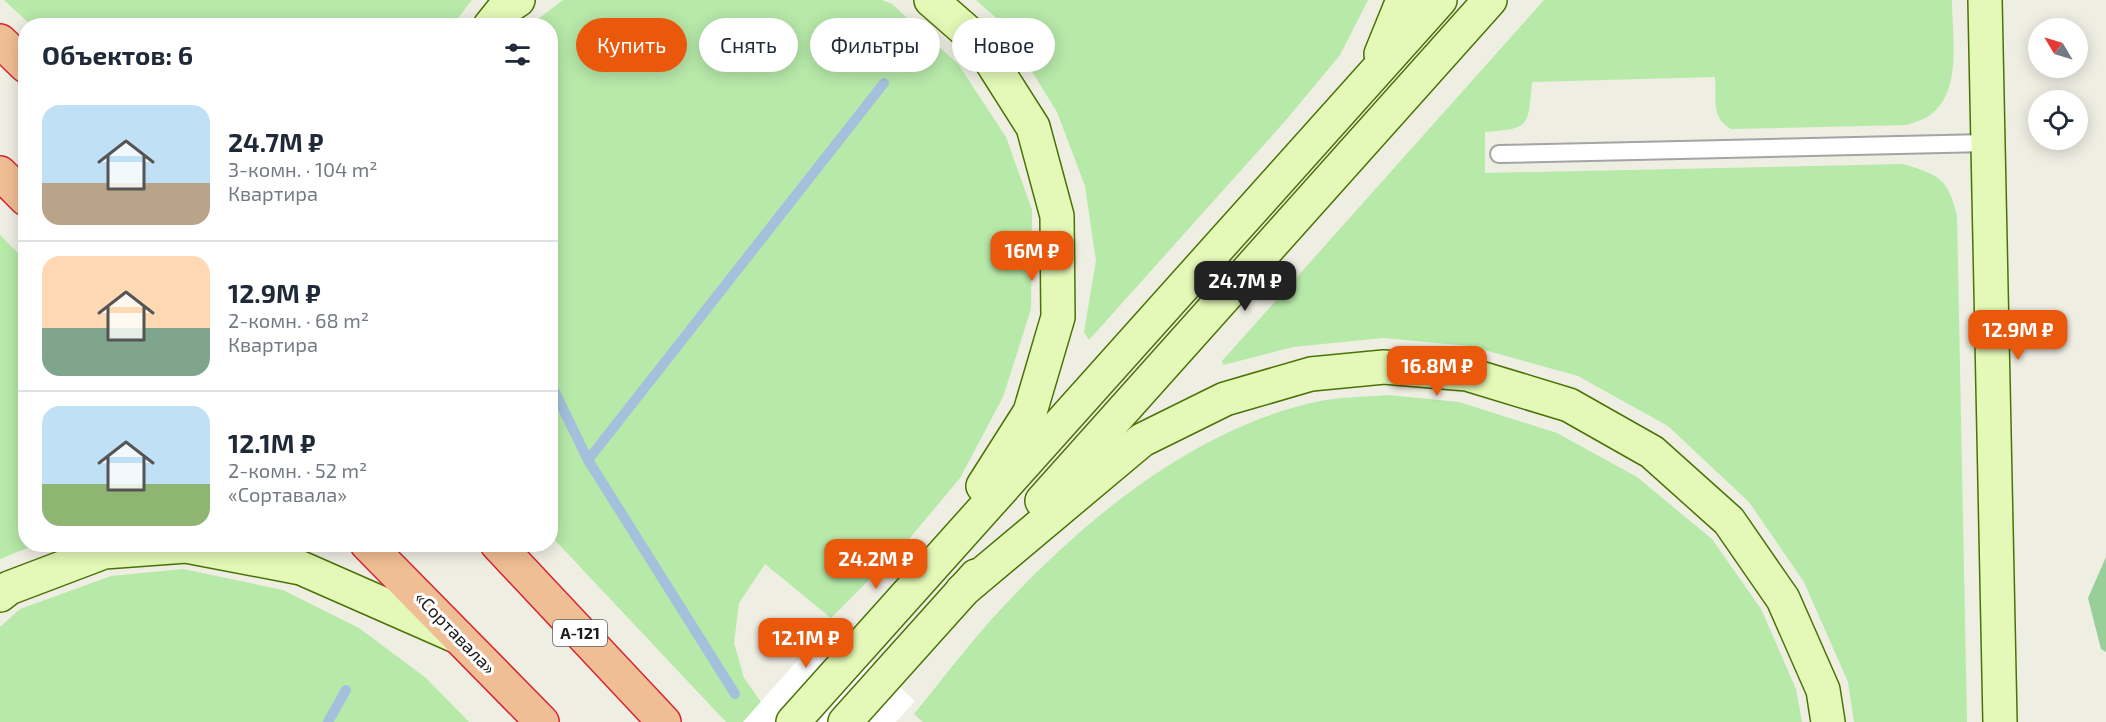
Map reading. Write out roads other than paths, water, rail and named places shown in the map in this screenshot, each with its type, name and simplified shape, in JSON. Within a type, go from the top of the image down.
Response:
[{"type":"highway","points":[[0,41],[18,58]]},
{"type":"highway","points":[[0,173],[18,191]]},
{"type":"highway","name":"«Сортавала»","points":[[375,552],[542,722]]},
{"type":"highway","name":"А-121","points":[[504,552],[664,722]]},
{"type":"main road","points":[[496,18],[518,0]]},
{"type":"main road","points":[[931,0],[979,42],[1033,127],[1057,216],[1058,317],[1030,412],[933,565]]},
{"type":"main road","points":[[1373,74],[1403,0]]},
{"type":"main road","points":[[793,722],[1440,0]]},
{"type":"main road","points":[[845,722],[1490,0]]},
{"type":"main road","points":[[1985,0],[2000,722]]},
{"type":"main road","points":[[962,591],[1142,440],[1225,399],[1311,374],[1384,367],[1467,374],[1569,405],[1652,452],[1729,520],[1783,599],[1823,690],[1828,722]]},
{"type":"main road","points":[[0,596],[9,588],[104,552]]},
{"type":"main road","points":[[217,552],[301,568],[458,637]]},
{"type":"lane","points":[[1499,154],[1988,143]]},
{"type":"waterway","points":[[588,460],[884,83]]},
{"type":"waterway","points":[[558,398],[588,460],[735,694]]},
{"type":"waterway","points":[[328,722],[346,690]]}]
